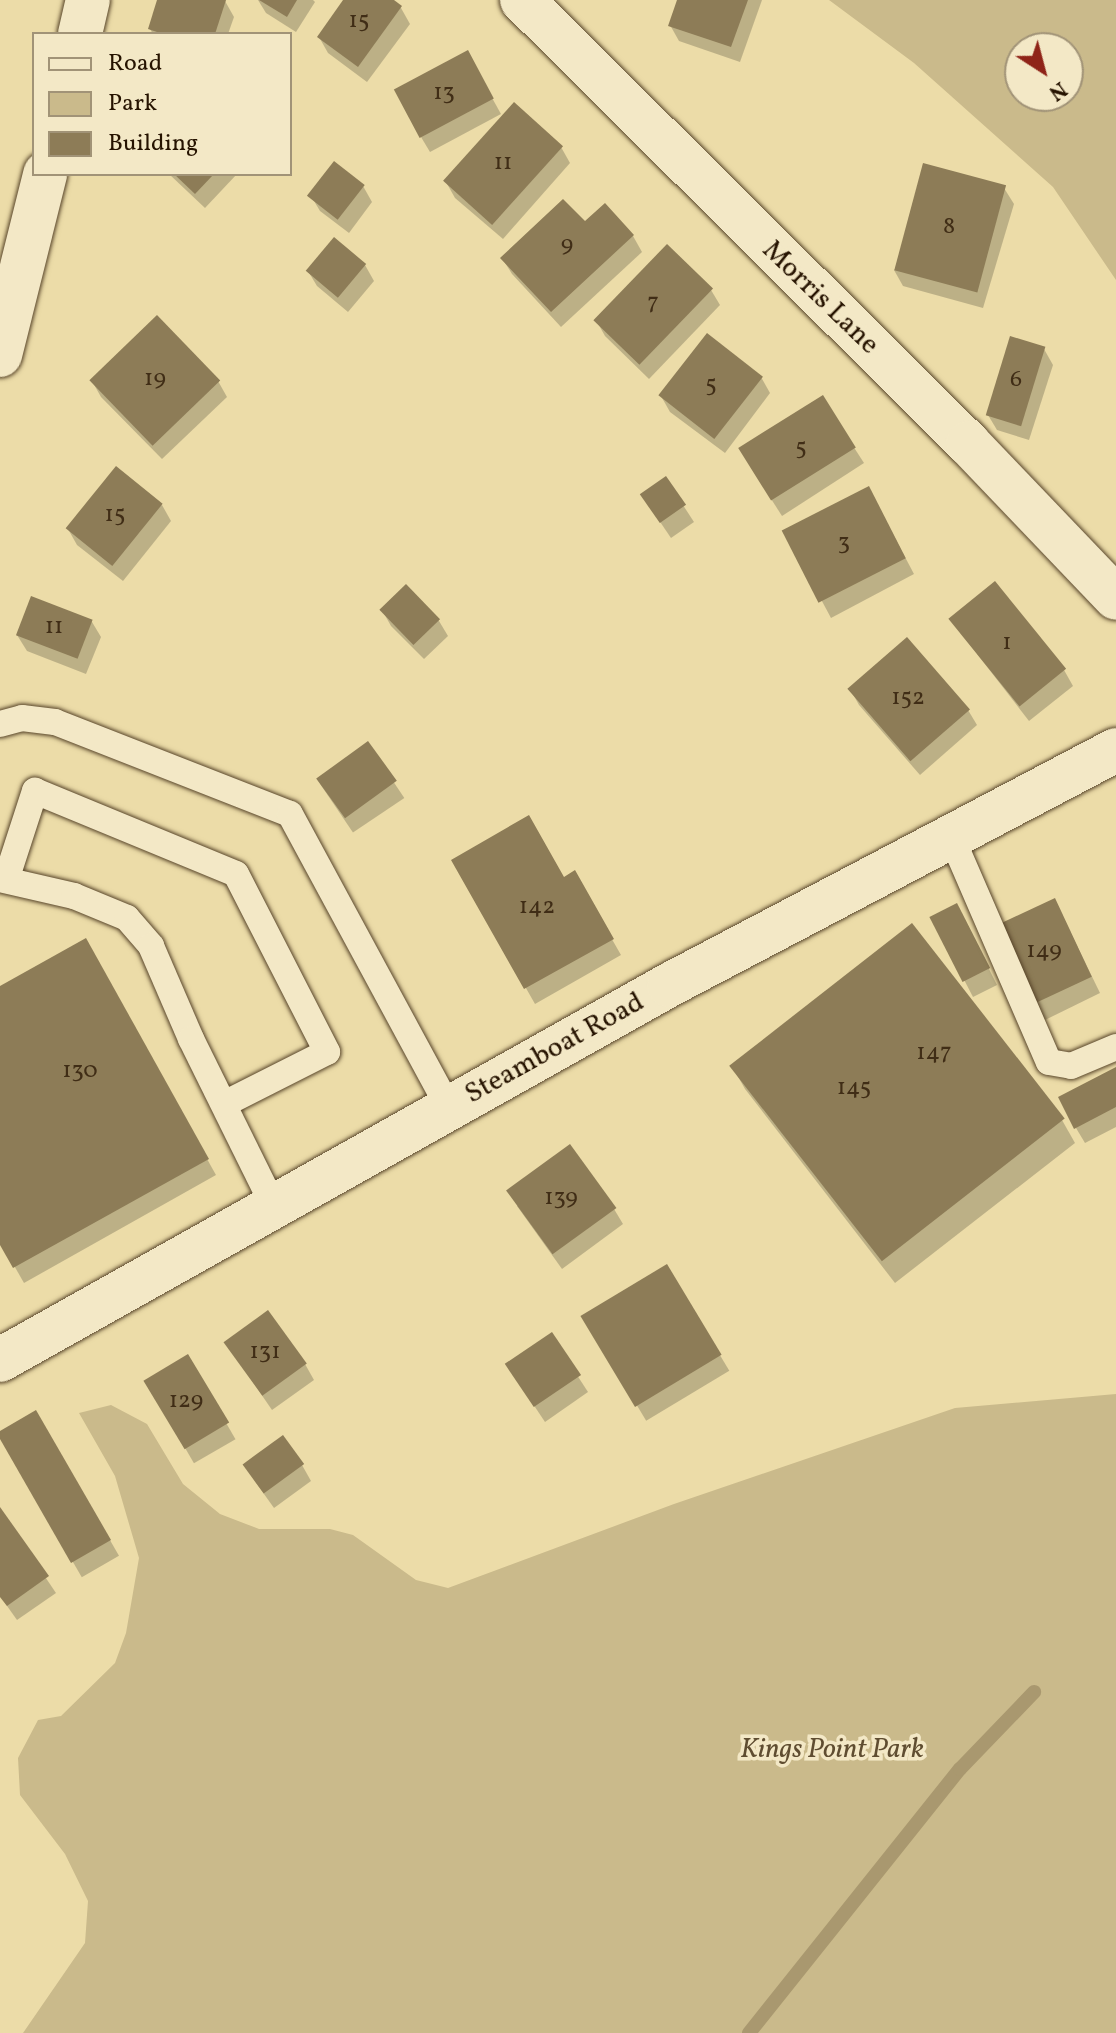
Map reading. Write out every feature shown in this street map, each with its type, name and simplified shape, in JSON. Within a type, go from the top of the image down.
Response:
[{"type":"street","points":[[80,32],[88,0]]},
{"type":"street","name":"Morris Lane","points":[[522,0],[968,443],[1116,598]]},
{"type":"street","points":[[0,355],[45,176]]},
{"type":"street","name":"Steamboat Road","points":[[0,1360],[669,985],[1116,750]]},
{"type":"lane","points":[[0,724],[22,718],[55,722],[290,814],[449,1108]]},
{"type":"lane","points":[[224,1104],[327,1052],[236,874],[35,791],[3,880],[74,896],[127,918],[151,946],[224,1104],[274,1207]]},
{"type":"lane","points":[[951,836],[1049,1062],[1071,1066],[1116,1047]]},
{"type":"green space","points":[[829,0],[1116,0],[1116,280],[1053,187],[914,63]]},
{"type":"green space","name":"Kings Point Park","points":[[1116,1394],[1116,2033],[23,2033],[85,1943],[88,1901],[65,1854],[20,1795],[18,1758],[38,1720],[61,1716],[115,1663],[126,1633],[139,1558],[115,1476],[79,1413],[111,1405],[147,1424],[183,1484],[220,1514],[259,1529],[330,1529],[353,1535],[416,1580],[448,1588],[674,1504],[955,1408]]},
{"type":"building","points":[[157,0],[226,0],[216,32],[157,32],[148,29]]},
{"type":"building","points":[[259,0],[297,0],[287,17]]},
{"type":"building","points":[[343,0],[394,0],[402,6],[358,67],[317,37]]},
{"type":"building","points":[[677,0],[748,0],[731,47],[668,26]]},
{"type":"building","points":[[468,50],[494,99],[420,138],[394,89]]},
{"type":"building","points":[[514,102],[563,146],[492,225],[443,181]]},
{"type":"building","points":[[334,161],[365,185],[338,220],[307,196]]},
{"type":"building","points":[[923,163],[1006,185],[977,292],[894,270]]},
{"type":"building","points":[[176,176],[212,176],[195,194]]},
{"type":"building","points":[[563,199],[585,221],[605,203],[634,235],[551,312],[500,258]]},
{"type":"building","points":[[334,237],[366,264],[338,298],[306,271]]},
{"type":"building","points":[[667,244],[713,288],[639,365],[593,320]]},
{"type":"building","points":[[157,315],[220,380],[153,446],[89,380]]},
{"type":"building","points":[[707,333],[763,377],[714,439],[658,395]]},
{"type":"building","points":[[1010,336],[1045,347],[1021,426],[986,415]]},
{"type":"building","points":[[823,395],[856,448],[771,501],[738,448]]},
{"type":"building","points":[[116,466],[163,504],[112,566],[66,528]]},
{"type":"building","points":[[666,476],[686,505],[660,523],[640,494]]},
{"type":"building","points":[[869,486],[906,558],[818,603],[782,530]]},
{"type":"building","points":[[995,581],[1066,669],[1019,707],[948,619]]},
{"type":"building","points":[[406,584],[440,619],[413,645],[379,610]]},
{"type":"building","points":[[31,596],[93,620],[78,659],[16,635]]},
{"type":"building","points":[[907,637],[970,709],[910,761],[847,689]]},
{"type":"building","points":[[368,741],[397,781],[345,818],[316,779]]},
{"type":"building","points":[[529,815],[564,877],[575,870],[614,939],[524,989],[451,860]]},
{"type":"building","points":[[1055,898],[1092,977],[1033,1004],[996,925]]},
{"type":"building","points":[[957,903],[990,968],[963,982],[929,917]]},
{"type":"building","points":[[912,923],[1065,1118],[882,1261],[729,1066]]},
{"type":"building","points":[[86,938],[209,1159],[13,1268],[0,1245],[0,986]]},
{"type":"building","points":[[1116,1067],[1116,1107],[1074,1129],[1058,1097]]},
{"type":"building","points":[[570,1144],[616,1208],[553,1254],[506,1190]]},
{"type":"building","points":[[667,1264],[722,1355],[635,1407],[580,1316]]},
{"type":"building","points":[[268,1310],[307,1363],[262,1396],[224,1342]]},
{"type":"building","points":[[552,1332],[581,1375],[534,1407],[505,1364]]},
{"type":"building","points":[[188,1354],[229,1423],[185,1449],[143,1381]]},
{"type":"building","points":[[36,1410],[111,1540],[71,1563],[0,1439],[0,1431]]},
{"type":"building","points":[[283,1435],[304,1464],[264,1494],[243,1464]]},
{"type":"building","points":[[0,1507],[49,1576],[7,1606],[0,1597]]},
{"type":"waterway","points":[[749,2033],[960,1769],[1034,1692]]}]
